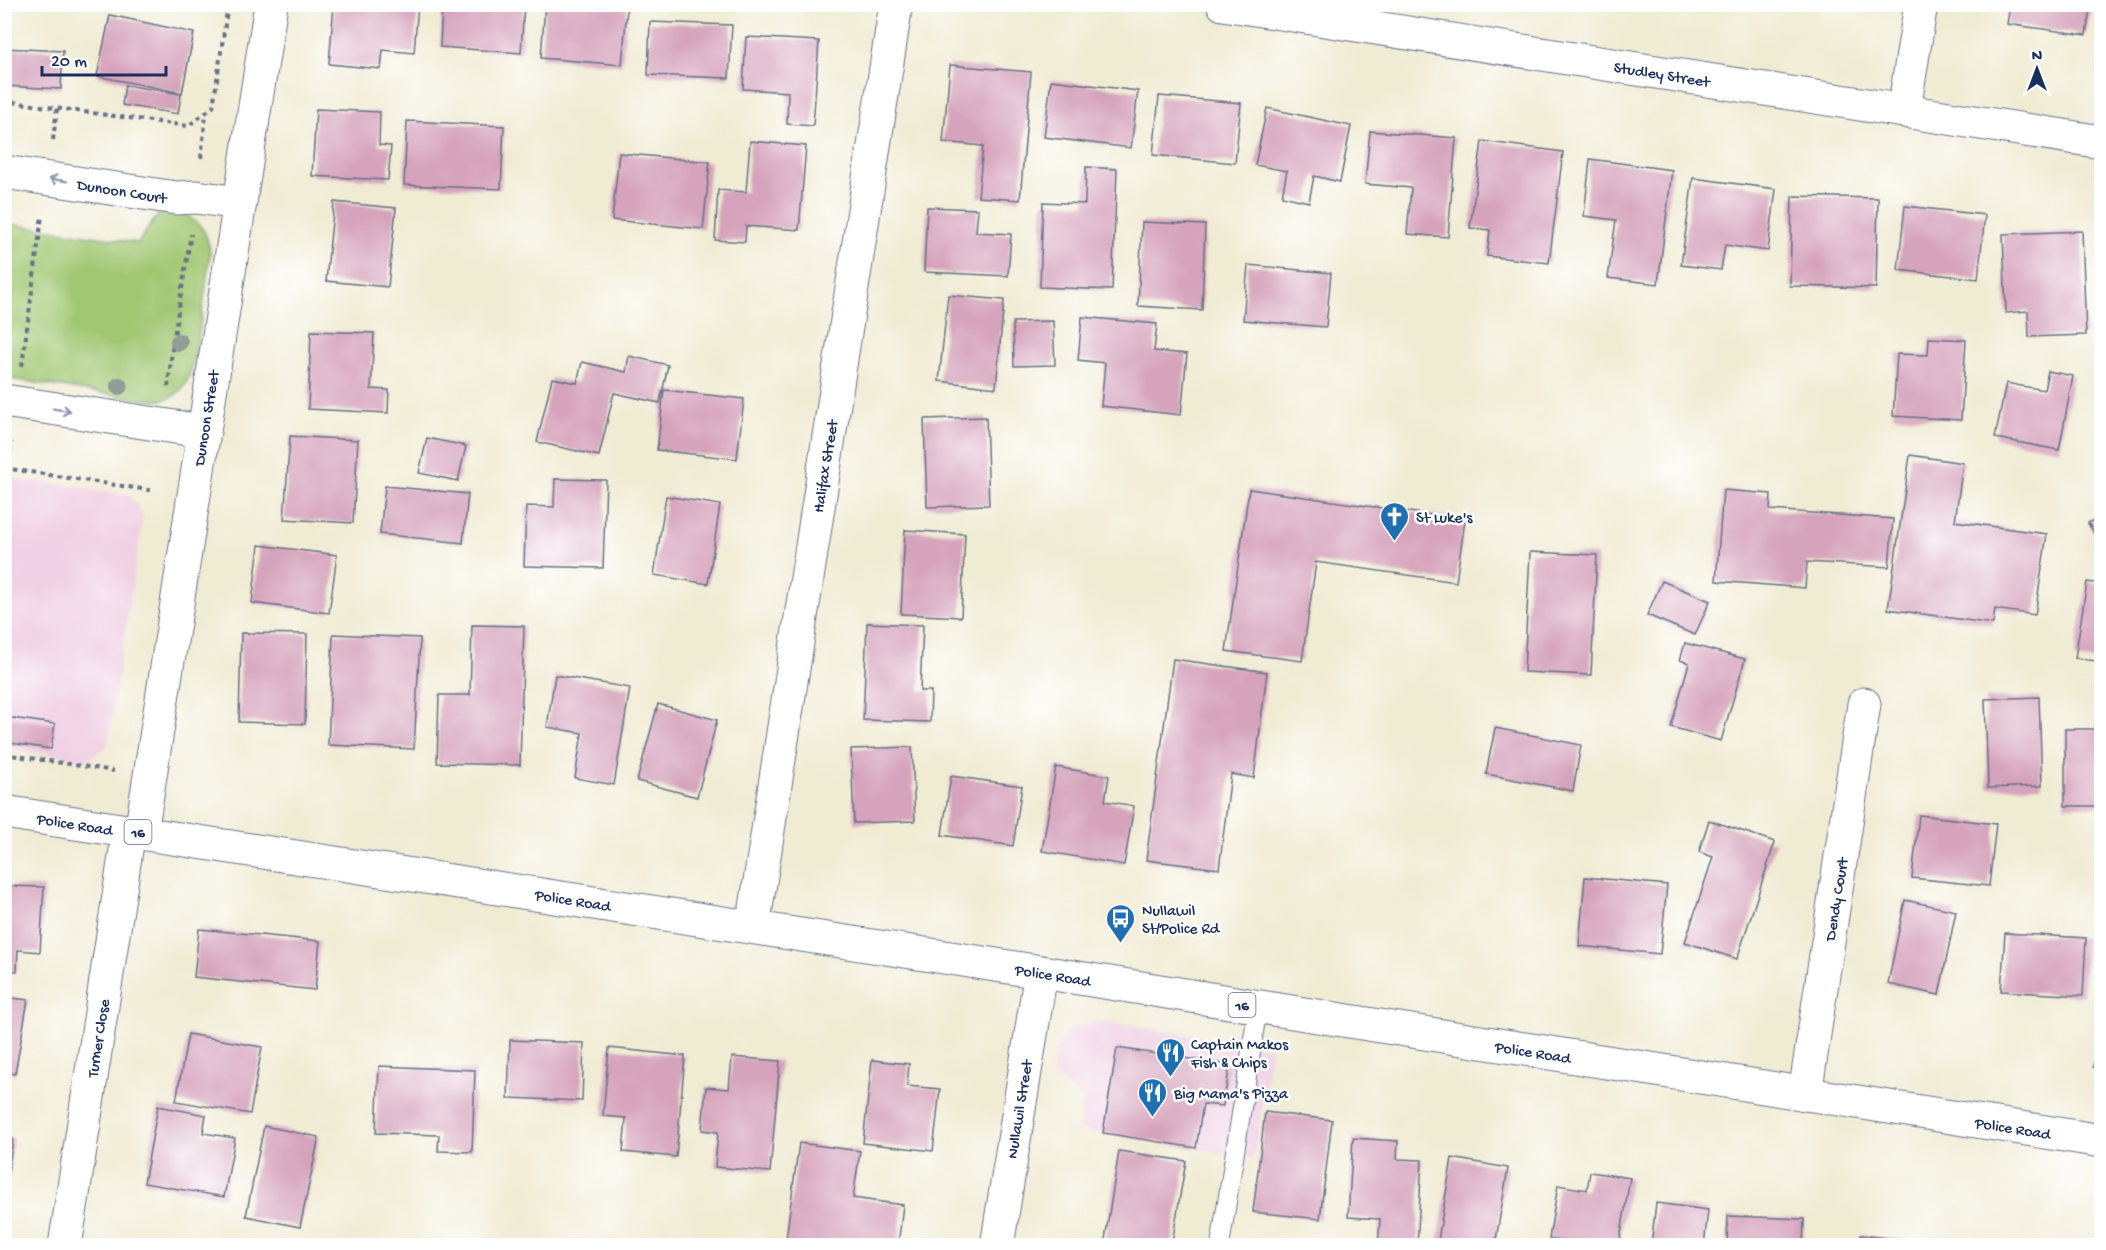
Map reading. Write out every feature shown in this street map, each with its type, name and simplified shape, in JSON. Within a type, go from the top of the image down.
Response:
[{"type":"street","name":"Dunoon Street","points":[[135,832],[271,4]]},
{"type":"street","name":"Halifax Street","points":[[753,927],[896,4]]},
{"type":"street","name":"Studley Street","points":[[1223,4],[1274,9],[2102,142]]},
{"type":"street","points":[[1904,110],[1920,4]]},
{"type":"street","name":"Dunoon Court","points":[[4,172],[171,197],[196,197],[240,203]]},
{"type":"street","points":[[11,402],[202,430]]},
{"type":"street","name":"Dendy Court","points":[[1805,1094],[1864,704]]},
{"type":"street","name":"Police Road","points":[[4,812],[1041,972],[2102,1141]]},
{"type":"street","name":"Turner Close","points":[[65,1245],[135,832]]},
{"type":"street","name":"Nullawil Street","points":[[997,1245],[1041,972]]},
{"type":"lane","points":[[1220,1245],[1258,1007]]},
{"type":"path","points":[[4,101],[188,126],[213,107],[228,4]]},
{"type":"path","points":[[57,108],[48,178],[11,402],[6,468],[155,491]]},
{"type":"path","points":[[153,502],[173,342],[196,197],[206,114]]},
{"type":"path","points":[[4,754],[114,771],[116,762]]},
{"type":"shaded area","points":[[4,477],[129,495],[143,516],[107,746],[87,760],[5,748]]},
{"type":"shaded area","points":[[1093,1022],[1271,1047],[1254,1158],[1079,1130],[1083,1099],[1051,1073],[1053,1056],[1070,1029]]},
{"type":"green space","points":[[162,209],[189,217],[196,222],[209,243],[210,254],[193,362],[189,377],[181,390],[170,398],[152,401],[5,378],[4,223],[138,243]]},
{"type":"building","points":[[334,4],[418,4],[414,53],[383,50],[381,69],[329,64]]},
{"type":"building","points":[[442,4],[524,4],[521,53],[440,47]]},
{"type":"building","points":[[545,4],[578,4],[627,9],[622,65],[541,58]]},
{"type":"building","points":[[2010,5],[2091,5],[2086,35],[2007,24]]},
{"type":"building","points":[[110,15],[194,33],[182,93],[97,76]]},
{"type":"building","points":[[650,22],[732,25],[729,78],[648,75]]},
{"type":"building","points":[[746,37],[819,41],[813,126],[787,124],[788,92],[743,89]]},
{"type":"building","points":[[4,48],[63,51],[61,89],[4,86]]},
{"type":"building","points":[[950,65],[1031,72],[1020,200],[978,197],[983,146],[943,142]]},
{"type":"building","points":[[1051,80],[1138,91],[1131,148],[1044,137]]},
{"type":"building","points":[[125,85],[181,94],[178,114],[122,105]]},
{"type":"building","points":[[1159,96],[1241,103],[1235,163],[1153,155]]},
{"type":"building","points":[[1267,108],[1351,126],[1340,182],[1314,176],[1309,202],[1282,196],[1287,171],[1255,165]]},
{"type":"building","points":[[316,109],[380,112],[379,145],[391,146],[388,180],[312,176]]},
{"type":"building","points":[[407,121],[504,126],[501,189],[404,185]]},
{"type":"building","points":[[1370,131],[1456,138],[1448,237],[1407,234],[1411,188],[1365,184]]},
{"type":"building","points":[[750,141],[806,146],[799,230],[746,226],[745,242],[715,240],[718,190],[746,192]]},
{"type":"building","points":[[1482,141],[1563,152],[1549,263],[1487,256],[1490,230],[1470,228]]},
{"type":"building","points":[[619,153],[710,162],[703,229],[612,220]]},
{"type":"building","points":[[1590,159],[1672,170],[1658,284],[1608,278],[1616,220],[1584,216]]},
{"type":"building","points":[[1086,167],[1117,169],[1112,290],[1040,287],[1043,202],[1085,204]]},
{"type":"building","points":[[1693,178],[1776,189],[1768,251],[1725,245],[1721,270],[1681,265]]},
{"type":"building","points":[[1792,196],[1878,198],[1876,288],[1790,286]]},
{"type":"building","points":[[334,202],[396,208],[388,287],[326,281]]},
{"type":"building","points":[[1905,206],[1985,215],[1978,279],[1898,270]]},
{"type":"building","points":[[927,207],[978,209],[976,232],[1011,234],[1008,276],[924,272]]},
{"type":"building","points":[[1142,222],[1205,225],[1202,310],[1138,306]]},
{"type":"building","points":[[2082,231],[2086,335],[2029,337],[2028,311],[2006,313],[2003,234]]},
{"type":"building","points":[[1248,265],[1331,273],[1326,327],[1243,320]]},
{"type":"building","points":[[948,295],[1004,300],[996,388],[939,381]]},
{"type":"building","points":[[1082,317],[1157,324],[1154,351],[1187,354],[1181,415],[1101,406],[1105,363],[1078,360]]},
{"type":"building","points":[[1053,321],[1055,365],[1014,366],[1013,322]]},
{"type":"building","points":[[311,331],[374,333],[371,389],[389,390],[388,413],[308,409]]},
{"type":"building","points":[[1929,338],[1966,340],[1961,420],[1893,416],[1897,354],[1928,355]]},
{"type":"building","points":[[629,356],[668,365],[660,403],[614,393],[599,456],[537,442],[552,378],[577,383],[582,362],[626,372]]},
{"type":"building","points":[[2048,371],[2073,376],[2059,450],[1995,438],[2006,383],[2044,390]]},
{"type":"building","points":[[664,390],[744,399],[737,459],[657,450]]},
{"type":"building","points":[[986,417],[989,505],[927,507],[924,419]]},
{"type":"building","points":[[290,436],[358,440],[353,523],[284,519]]},
{"type":"building","points":[[427,438],[466,446],[458,481],[419,473]]},
{"type":"building","points":[[1910,455],[1963,463],[1955,521],[2047,534],[2035,615],[1995,609],[1993,624],[1888,609]]},
{"type":"building","points":[[555,479],[606,480],[603,568],[524,566],[526,506],[554,507]]},
{"type":"building","points":[[385,486],[468,494],[463,543],[380,534]]},
{"type":"building","points":[[1249,489],[1465,520],[1456,582],[1316,562],[1302,661],[1226,651]]},
{"type":"building","points":[[1723,490],[1771,494],[1770,510],[1893,519],[1889,567],[1807,562],[1805,588],[1716,581]]},
{"type":"building","points":[[666,496],[720,505],[708,584],[654,575]]},
{"type":"building","points":[[2102,515],[2102,546],[2088,523]]},
{"type":"building","points":[[905,530],[965,534],[961,617],[901,614]]},
{"type":"building","points":[[259,545],[337,555],[329,613],[252,603]]},
{"type":"building","points":[[1530,552],[1597,555],[1591,675],[1524,672]]},
{"type":"building","points":[[1662,581],[1710,601],[1695,635],[1647,615]]},
{"type":"building","points":[[2087,582],[2102,584],[2102,662],[2075,658]]},
{"type":"building","points":[[867,623],[923,625],[920,691],[931,691],[930,722],[863,720]]},
{"type":"building","points":[[472,625],[524,626],[520,765],[437,763],[439,695],[470,695]]},
{"type":"building","points":[[241,633],[307,634],[305,724],[239,722]]},
{"type":"building","points":[[333,634],[420,638],[414,749],[328,745]]},
{"type":"building","points":[[1685,643],[1745,659],[1721,741],[1671,727],[1689,663],[1680,660]]},
{"type":"building","points":[[1173,659],[1267,672],[1254,778],[1231,774],[1219,869],[1146,860]]},
{"type":"building","points":[[555,675],[630,688],[614,785],[575,778],[582,733],[547,727]]},
{"type":"building","points":[[2039,697],[2042,786],[1988,788],[1985,699]]},
{"type":"building","points":[[658,704],[717,720],[697,797],[637,781]]},
{"type":"building","points":[[4,717],[55,724],[51,749],[4,742]]},
{"type":"building","points":[[1495,728],[1581,745],[1573,791],[1486,774]]},
{"type":"building","points":[[2065,729],[2102,729],[2102,806],[2065,806]]},
{"type":"building","points":[[912,747],[915,821],[854,823],[851,749]]},
{"type":"building","points":[[1056,767],[1109,776],[1105,801],[1134,806],[1124,865],[1042,851]]},
{"type":"building","points":[[951,776],[1022,786],[1013,846],[942,835]]},
{"type":"building","points":[[1919,815],[1996,824],[1989,886],[1912,878]]},
{"type":"building","points":[[1709,820],[1775,842],[1737,959],[1685,942],[1713,857],[1699,852]]},
{"type":"building","points":[[1585,877],[1667,885],[1660,954],[1579,946]]},
{"type":"building","points":[[4,886],[44,887],[40,952],[18,950],[17,971],[4,971]]},
{"type":"building","points":[[1905,900],[1956,911],[1939,995],[1888,984]]},
{"type":"building","points":[[199,929],[320,941],[315,990],[194,977]]},
{"type":"building","points":[[2005,933],[2086,938],[2083,996],[2001,991]]},
{"type":"building","points":[[4,997],[28,1000],[15,1074],[4,1072]]},
{"type":"building","points":[[2100,1027],[2102,1027],[2102,1068],[2093,1067]]},
{"type":"building","points":[[188,1034],[262,1047],[250,1114],[176,1101]]},
{"type":"building","points":[[510,1040],[584,1043],[582,1101],[508,1098]]},
{"type":"building","points":[[609,1048],[685,1056],[676,1157],[623,1152],[626,1118],[603,1116]]},
{"type":"building","points":[[1117,1048],[1230,1065],[1223,1106],[1203,1104],[1196,1148],[1103,1133]]},
{"type":"building","points":[[732,1057],[780,1061],[770,1172],[715,1167],[718,1132],[702,1130],[706,1087],[729,1089]]},
{"type":"building","points":[[872,1060],[909,1064],[907,1086],[940,1089],[933,1151],[863,1143]]},
{"type":"building","points":[[379,1066],[475,1070],[472,1152],[438,1151],[439,1135],[376,1133]]},
{"type":"building","points":[[158,1106],[206,1115],[203,1133],[235,1138],[224,1197],[144,1183]]},
{"type":"building","points":[[1265,1112],[1332,1120],[1320,1219],[1253,1212]]},
{"type":"building","points":[[264,1126],[319,1137],[300,1227],[246,1216]]},
{"type":"building","points":[[4,1138],[13,1139],[7,1180],[4,1179]]},
{"type":"building","points":[[1353,1138],[1398,1141],[1397,1159],[1422,1160],[1417,1246],[1378,1246],[1380,1219],[1348,1217]]},
{"type":"building","points":[[799,1143],[860,1151],[853,1198],[903,1205],[898,1246],[785,1246]]},
{"type":"building","points":[[1119,1151],[1186,1161],[1172,1243],[1180,1246],[1104,1246]]},
{"type":"building","points":[[1452,1158],[1508,1168],[1495,1246],[1437,1246]]},
{"type":"building","points":[[1590,1172],[1630,1178],[1619,1246],[1588,1246],[1549,1239],[1558,1185],[1587,1190]]},
{"type":"building","points":[[1656,1203],[1708,1210],[1704,1246],[1651,1246]]},
{"type":"building","points":[[1728,1216],[1804,1219],[1803,1246],[1727,1246]]},
{"type":"building","points":[[1861,1235],[1937,1244],[1937,1246],[1860,1246]]},
{"type":"place","name":"St Luke's","points":[[1395,542]]},
{"type":"place","name":"Nullawil St/Police Rd","points":[[1121,944]]},
{"type":"place","name":"Captain Makos Fish & Chips","points":[[1170,1078]]},
{"type":"place","name":"Big Mama's Pizza","points":[[1153,1118]]}]
